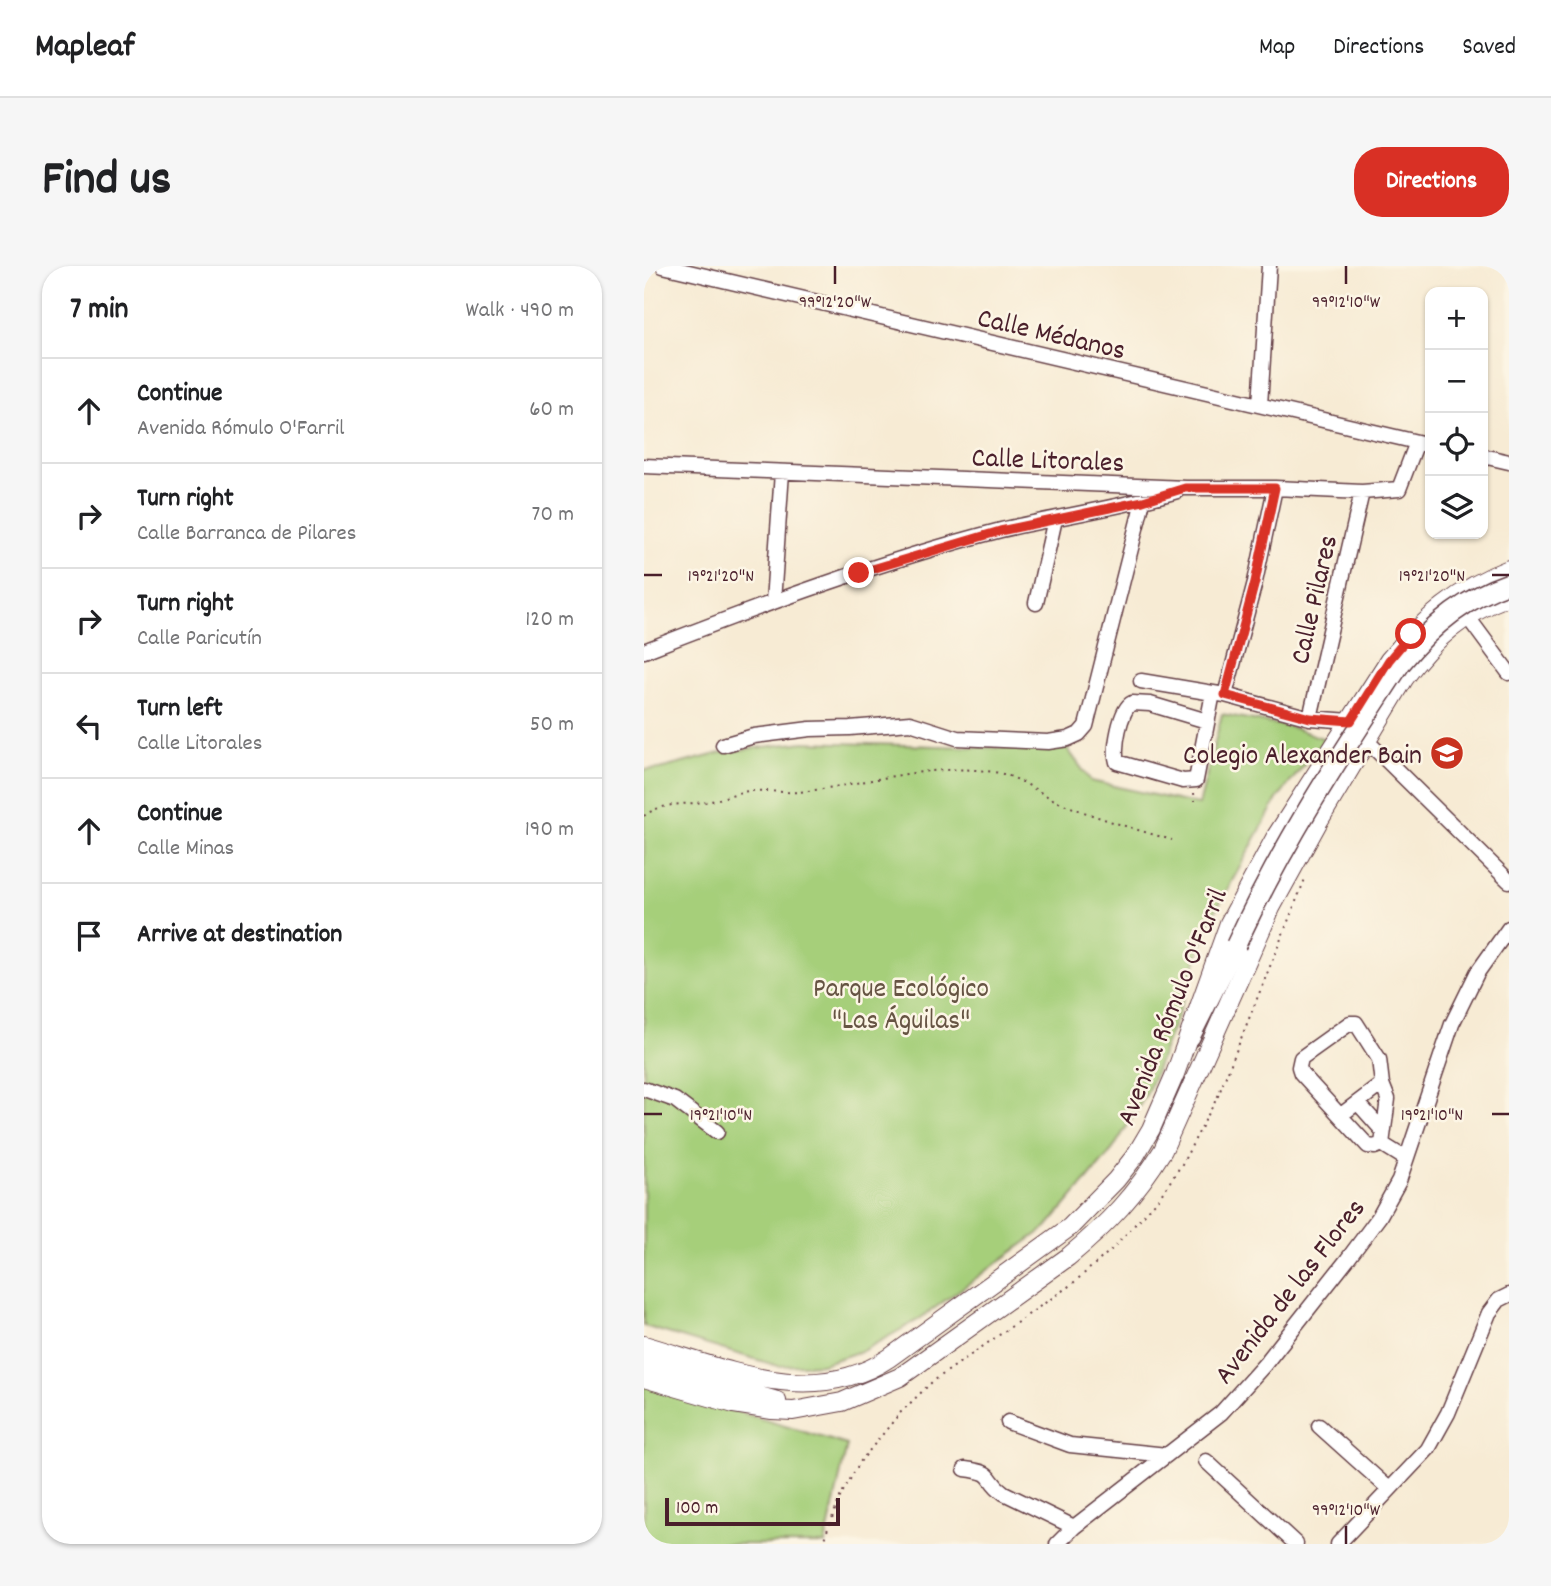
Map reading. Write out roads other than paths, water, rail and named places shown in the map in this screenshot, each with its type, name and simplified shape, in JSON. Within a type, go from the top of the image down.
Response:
[{"type":"highway","points":[[1190,1037],[1279,859],[1401,663],[1449,614],[1476,597],[1509,583]]},
{"type":"main road","name":"Avenida Rómulo O'Farril","points":[[644,1345],[771,1381],[790,1384],[830,1381],[874,1368],[1070,1227],[1116,1180],[1151,1129],[1190,1037],[1205,985],[1229,923],[1276,836],[1389,660],[1441,606],[1485,578],[1509,569]]},
{"type":"main road","name":"Avenida Rómulo O'Farril","points":[[644,1377],[734,1404],[772,1410],[793,1411],[859,1396],[887,1385],[910,1371],[1092,1237],[1142,1185],[1163,1150],[1271,908],[1320,819],[1404,679],[1419,657],[1436,640],[1467,616],[1509,596]]},
{"type":"main road","points":[[1340,737],[1346,733],[1354,733],[1365,745]]},
{"type":"main road","points":[[644,1362],[783,1403],[825,1404]]},
{"type":"street","name":"Calle Médanos","points":[[663,266],[735,274],[1260,405],[1424,443]]},
{"type":"street","points":[[1260,405],[1269,266]]},
{"type":"street","name":"Calle Litorales","points":[[644,466],[1185,488],[1362,492],[1399,489],[1424,443]]},
{"type":"street","points":[[1488,457],[1509,462]]},
{"type":"street","points":[[773,602],[782,472]]},
{"type":"street","points":[[644,651],[859,573],[1000,531],[1143,501],[1185,488]]},
{"type":"street","points":[[1207,721],[1150,704],[1132,703],[1124,710],[1116,744],[1117,762],[1183,781],[1196,780],[1207,721],[1219,694],[1255,582],[1275,488]]},
{"type":"street","name":"Calle Pilares","points":[[1310,718],[1362,492]]},
{"type":"street","points":[[723,745],[754,736],[810,729],[910,723],[957,738],[979,741],[1048,742],[1079,734],[1086,726],[1143,501]]},
{"type":"street","points":[[1036,603],[1055,519]]},
{"type":"street","points":[[1467,616],[1509,673]]},
{"type":"street","points":[[1141,681],[1219,694],[1310,718],[1351,721],[1363,725],[1365,745],[1509,881]]},
{"type":"street","name":"Avenida de las Flores","points":[[1057,1544],[1074,1527],[1221,1413],[1320,1298],[1379,1216],[1399,1181],[1452,1024],[1477,973],[1509,928]]},
{"type":"street","points":[[1350,1023],[1356,1023],[1379,1059],[1382,1084],[1388,1099],[1383,1138],[1375,1147],[1368,1146],[1359,1139],[1341,1115],[1301,1073],[1299,1067],[1301,1058],[1306,1053],[1350,1023]]},
{"type":"street","points":[[1341,1115],[1382,1084]]},
{"type":"street","points":[[644,1089],[675,1100],[717,1132]]},
{"type":"street","points":[[1358,1102],[1383,1138],[1406,1159]]},
{"type":"street","points":[[1338,1544],[1428,1448],[1448,1413],[1489,1313],[1499,1300],[1509,1295]]},
{"type":"street","points":[[1008,1422],[1070,1445],[1167,1455]]},
{"type":"street","points":[[1319,1426],[1388,1488]]},
{"type":"street","points":[[1206,1461],[1296,1544]]},
{"type":"street","points":[[965,1469],[985,1472],[1004,1493],[1074,1527]]},
{"type":"place","name":"Colegio Alexander Bain","points":[[1447,753]]},
{"type":"park label","name":"Parque Ecológico \"Las Águilas\"","points":[[901,1002]]}]
